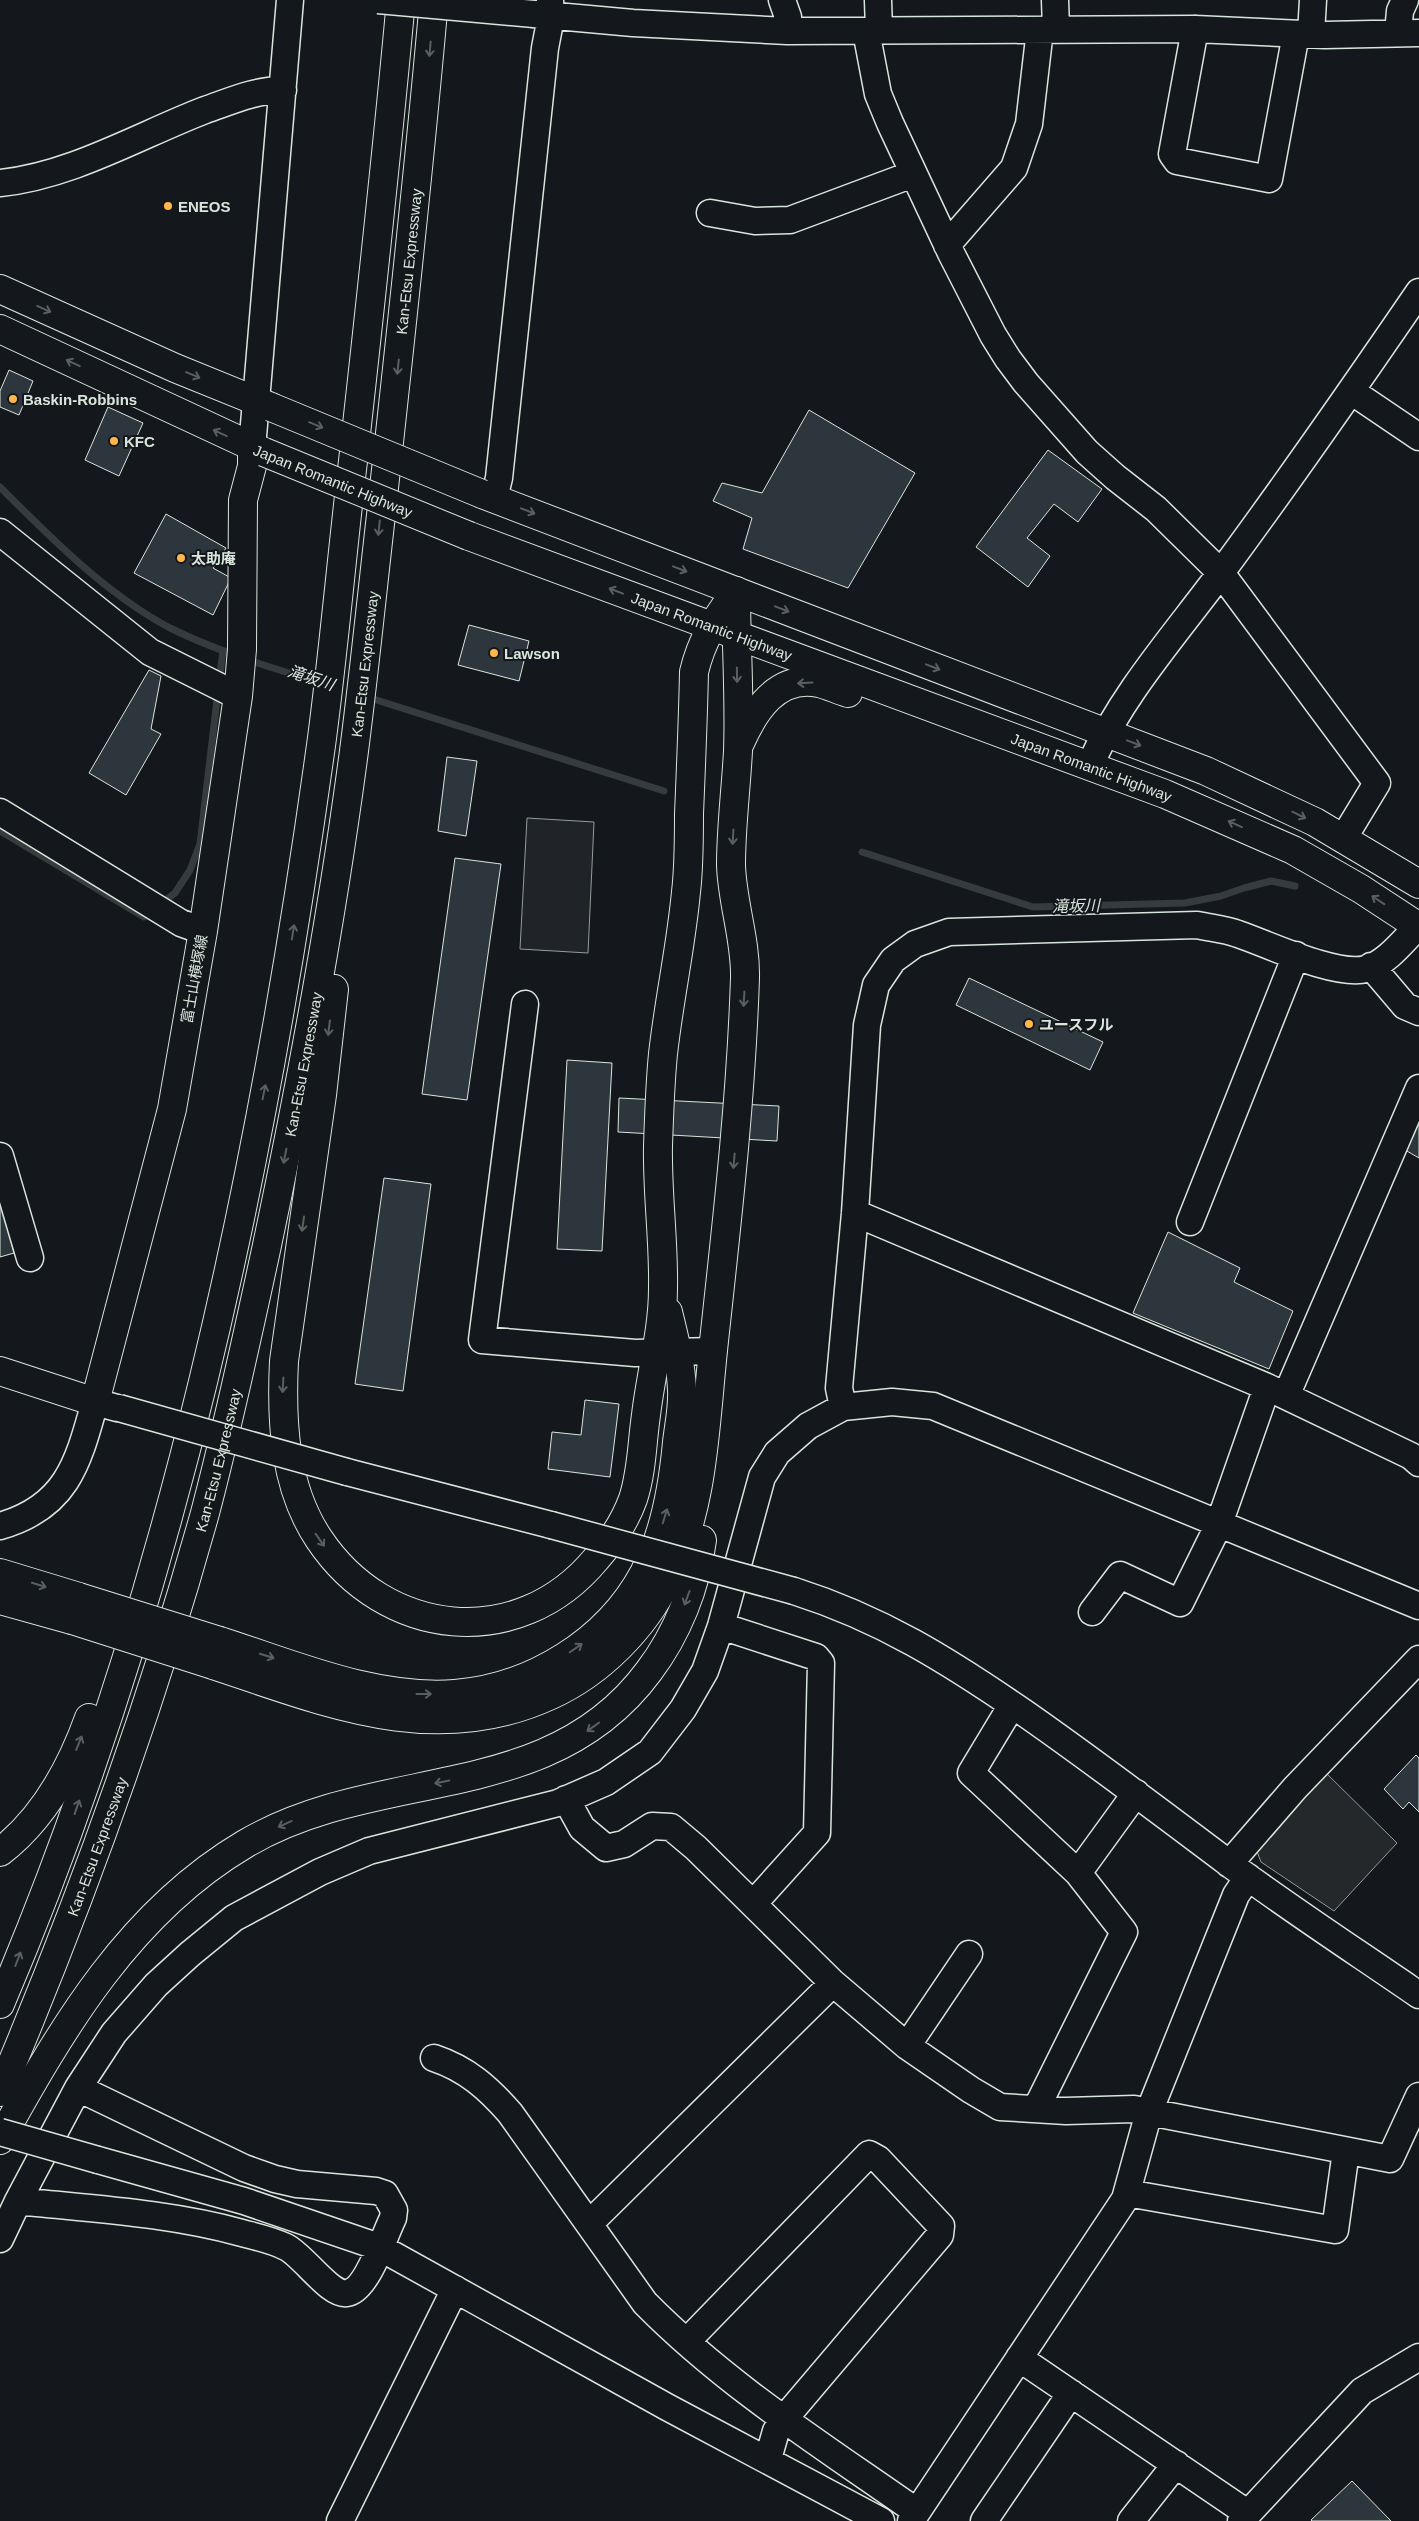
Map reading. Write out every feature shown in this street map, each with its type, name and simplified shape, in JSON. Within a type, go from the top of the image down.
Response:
[{"type":"main road","points":[[0,2004],[74,1814],[129,1656],[174,1496],[216,1323],[253,1147],[287,972],[322,734],[384,187],[401,0]]},
{"type":"main road","name":"Kan-Etsu Expressway","points":[[0,2092],[43,1991],[107,1823],[160,1666],[206,1509],[248,1336],[285,1160],[319,979],[354,753],[416,205],[434,0]]},
{"type":"main road","points":[[0,289],[264,404],[488,496],[1206,771],[1306,818],[1419,884]]},
{"type":"main road","name":"Japan Romantic Highway","points":[[0,329],[258,450],[468,536],[710,627],[1090,765],[1210,813],[1293,850],[1361,889],[1419,926]]},
{"type":"main road","name":"富士山横塚線","points":[[107,1405],[172,1109],[203,931],[238,696],[241,658],[243,500],[258,450]]},
{"type":"main road","points":[[0,1574],[75,1608],[217,1653],[376,1688],[416,1694],[453,1694],[485,1690],[520,1681],[581,1646],[605,1624],[626,1600],[644,1573],[669,1503],[679,1425],[682,1390],[667,1352],[663,1290],[658,1150],[663,1054],[687,890],[694,672],[700,650],[710,627],[736,591]]},
{"type":"main road","points":[[217,1653],[323,1702],[398,1718],[423,1721],[458,1719],[520,1707],[551,1695],[580,1679],[611,1654],[650,1608],[668,1579],[692,1512],[706,1429],[734,1158],[745,973],[731,867],[738,747],[736,591]]},
{"type":"main road","points":[[738,747],[751,719],[760,706],[782,688],[802,682],[819,683],[948,727],[986,728]]},
{"type":"main road","points":[[354,753],[342,912],[324,1076],[284,1361],[282,1404],[285,1440],[293,1480],[303,1509],[318,1538],[339,1565],[362,1586],[389,1604],[419,1616],[451,1622],[480,1622],[512,1616],[542,1604],[567,1588],[589,1568],[623,1522],[633,1496],[640,1466],[646,1411],[667,1352]]},
{"type":"main road","points":[[0,1852],[34,1820],[55,1790],[73,1758],[90,1715],[108,1663],[149,1527],[253,1147]]},
{"type":"main road","points":[[0,1371],[107,1405]]},
{"type":"main road","points":[[0,2140],[60,2034],[89,1992],[149,1922],[210,1868],[245,1844],[285,1823],[329,1807],[490,1772],[527,1762],[562,1746],[593,1728],[629,1694],[660,1657],[679,1622],[692,1586],[701,1546],[706,1508],[706,1429]]},
{"type":"main road","points":[[0,1600],[75,1608]]},
{"type":"street","points":[[258,450],[264,404],[282,90],[290,0]]},
{"type":"street","points":[[378,0],[545,10],[788,31],[1195,29],[1304,34],[1408,33],[1400,11],[1405,0]]},
{"type":"street","points":[[782,0],[788,17],[788,31]]},
{"type":"street","points":[[878,0],[872,31],[878,94],[913,174],[993,335],[1026,383],[1087,452],[1156,509],[1221,573],[1377,783],[1344,839]]},
{"type":"street","points":[[947,245],[1014,168],[1029,124],[1056,0]]},
{"type":"street","points":[[1195,29],[1172,154],[1177,161],[1269,179],[1313,0]]},
{"type":"street","points":[[488,496],[499,478],[545,48],[545,10]]},
{"type":"street","points":[[0,183],[61,169],[90,159],[172,123],[264,90],[282,90]]},
{"type":"street","points":[[710,213],[755,221],[790,220],[913,174]]},
{"type":"street","points":[[1090,765],[1105,732],[1125,700],[1221,573],[1419,292]]},
{"type":"street","points":[[1350,391],[1419,437]]},
{"type":"street","points":[[0,532],[150,652],[238,696]]},
{"type":"street","points":[[0,812],[181,923],[203,931]]},
{"type":"street","points":[[843,1407],[839,1388],[855,1213],[869,1017],[876,984],[893,960],[914,944],[949,932],[1197,925],[1236,933],[1296,955],[1348,970],[1366,969],[1385,958],[1419,926]]},
{"type":"street","points":[[1190,1222],[1296,955]]},
{"type":"street","points":[[1371,966],[1406,1006],[1419,1012]]},
{"type":"street","points":[[526,1004],[482,1340],[667,1352],[713,1351]]},
{"type":"street","points":[[1092,1612],[1120,1575],[1180,1603],[1219,1524],[1277,1392],[1419,1088]]},
{"type":"street","points":[[0,1156],[30,1258]]},
{"type":"street","points":[[855,1213],[1277,1392],[1411,1456],[1419,1463]]},
{"type":"street","points":[[0,2240],[18,2201],[78,2088],[114,2033],[156,1985],[234,1918],[314,1875],[369,1851],[566,1799],[606,1782],[650,1752],[683,1710],[706,1671],[721,1626],[762,1477],[777,1453],[801,1432],[843,1407],[892,1402],[933,1406],[1419,1606]]},
{"type":"street","points":[[0,1526],[31,1515],[60,1490],[107,1405],[347,1472],[794,1591],[860,1614],[899,1633],[963,1671],[1136,1793],[1239,1870],[1419,1995]]},
{"type":"street","points":[[721,1626],[816,1657],[821,1663],[817,1833],[753,1904]]},
{"type":"street","points":[[434,2058],[454,2065],[488,2088],[510,2113],[590,2223],[605,2249],[645,2302],[689,2344],[753,2397],[914,2516],[1125,2199],[1149,2112],[1236,1895],[1239,1870],[1295,1788],[1419,1659]]},
{"type":"street","points":[[1012,1705],[971,1773],[1078,1873],[1124,1932],[1036,2109]]},
{"type":"street","points":[[1078,1873],[1136,1793]]},
{"type":"street","points":[[566,1799],[582,1828],[606,1848],[624,1844],[652,1826],[671,1827],[696,1848],[833,1983],[906,2046],[971,2090],[1000,2106],[1066,2111],[1134,2109],[1390,2159],[1419,2096]]},
{"type":"street","points":[[906,2046],[969,1954]]},
{"type":"street","points":[[590,2223],[833,1983]]},
{"type":"street","points":[[18,2201],[204,2222],[286,2247],[303,2258],[328,2286],[337,2292],[345,2294],[354,2291],[362,2284],[394,2210],[385,2194],[376,2191],[296,2184],[275,2179],[244,2168],[78,2088]]},
{"type":"street","points":[[0,2132],[288,2214],[379,2247],[667,2407],[768,2459],[881,2521]]},
{"type":"street","points":[[1127,2193],[1335,2230],[1346,2150]]},
{"type":"street","points":[[689,2344],[695,2333],[869,2154],[878,2159],[941,2226],[940,2235],[784,2419],[776,2431],[768,2459]]},
{"type":"street","points":[[340,2521],[455,2289]]},
{"type":"street","points":[[1019,2358],[1176,2464],[1244,2517],[1362,2391],[1419,2357]]},
{"type":"street","points":[[984,2521],[1071,2393]]},
{"type":"street","points":[[1131,2521],[1176,2464]]},
{"type":"shaded area","points":[[527,818],[594,822],[588,953],[520,949]]},
{"type":"shaded area","points":[[1321,1768],[1397,1843],[1334,1911],[1261,1862],[1256,1849]]},
{"type":"building","name":"Baskin-Robbins","points":[[9,370],[33,381],[19,415],[0,407],[0,391]]},
{"type":"building","name":"KFC","points":[[108,407],[143,423],[119,476],[85,460]]},
{"type":"building","points":[[809,410],[915,473],[848,588],[743,549],[752,518],[713,501],[722,483],[762,493]]},
{"type":"building","points":[[1048,450],[1102,489],[1078,522],[1054,504],[1027,538],[1050,556],[1028,587],[976,547]]},
{"type":"building","name":"太助庵","points":[[166,514],[226,548],[213,568],[231,578],[213,615],[134,573]]},
{"type":"building","name":"Lawson","points":[[469,625],[529,641],[519,681],[458,665]]},
{"type":"building","points":[[149,670],[161,676],[151,729],[161,734],[126,795],[89,773]]},
{"type":"building","points":[[447,757],[477,761],[466,836],[438,831]]},
{"type":"building","points":[[455,858],[501,864],[467,1100],[422,1094]]},
{"type":"building","name":"ユースフル","points":[[969,978],[1103,1042],[1090,1070],[956,1005]]},
{"type":"building","points":[[567,1060],[612,1063],[602,1251],[557,1249]]},
{"type":"building","points":[[619,1098],[779,1106],[777,1141],[618,1132]]},
{"type":"building","points":[[1419,1101],[1419,1158],[1393,1143]]},
{"type":"building","points":[[384,1178],[431,1184],[403,1391],[355,1384]]},
{"type":"building","points":[[0,1197],[14,1253],[0,1257]]},
{"type":"building","points":[[1168,1232],[1240,1268],[1234,1282],[1293,1311],[1269,1369],[1133,1313]]},
{"type":"building","points":[[585,1400],[619,1404],[610,1477],[548,1469],[552,1432],[581,1435]]},
{"type":"building","points":[[1416,1755],[1419,1758],[1419,1812],[1409,1802],[1403,1809],[1384,1789]]},
{"type":"building","points":[[1352,2481],[1391,2521],[1311,2520]]},
{"type":"waterway","name":"滝坂川","points":[[0,487],[79,563],[122,598],[168,627],[235,655]]},
{"type":"waterway","points":[[219,680],[223,651]]},
{"type":"waterway","name":"滝坂川","points":[[248,660],[323,684]]},
{"type":"waterway","points":[[161,904],[175,893],[190,870],[200,844],[218,691]]},
{"type":"waterway","name":"滝坂川","points":[[367,697],[664,791]]},
{"type":"waterway","points":[[0,831],[144,917],[151,912]]},
{"type":"waterway","name":"滝坂川","points":[[862,852],[1033,907],[1185,903],[1221,896],[1271,881],[1295,886]]},
{"type":"place","name":"ENEOS","points":[[168,206]]},
{"type":"place","name":"Baskin-Robbins","points":[[13,399]]},
{"type":"place","name":"KFC","points":[[114,441]]},
{"type":"place","name":"太助庵","points":[[181,558]]},
{"type":"place","name":"Lawson","points":[[494,653]]},
{"type":"place","name":"ユースフル","points":[[1029,1024]]}]
